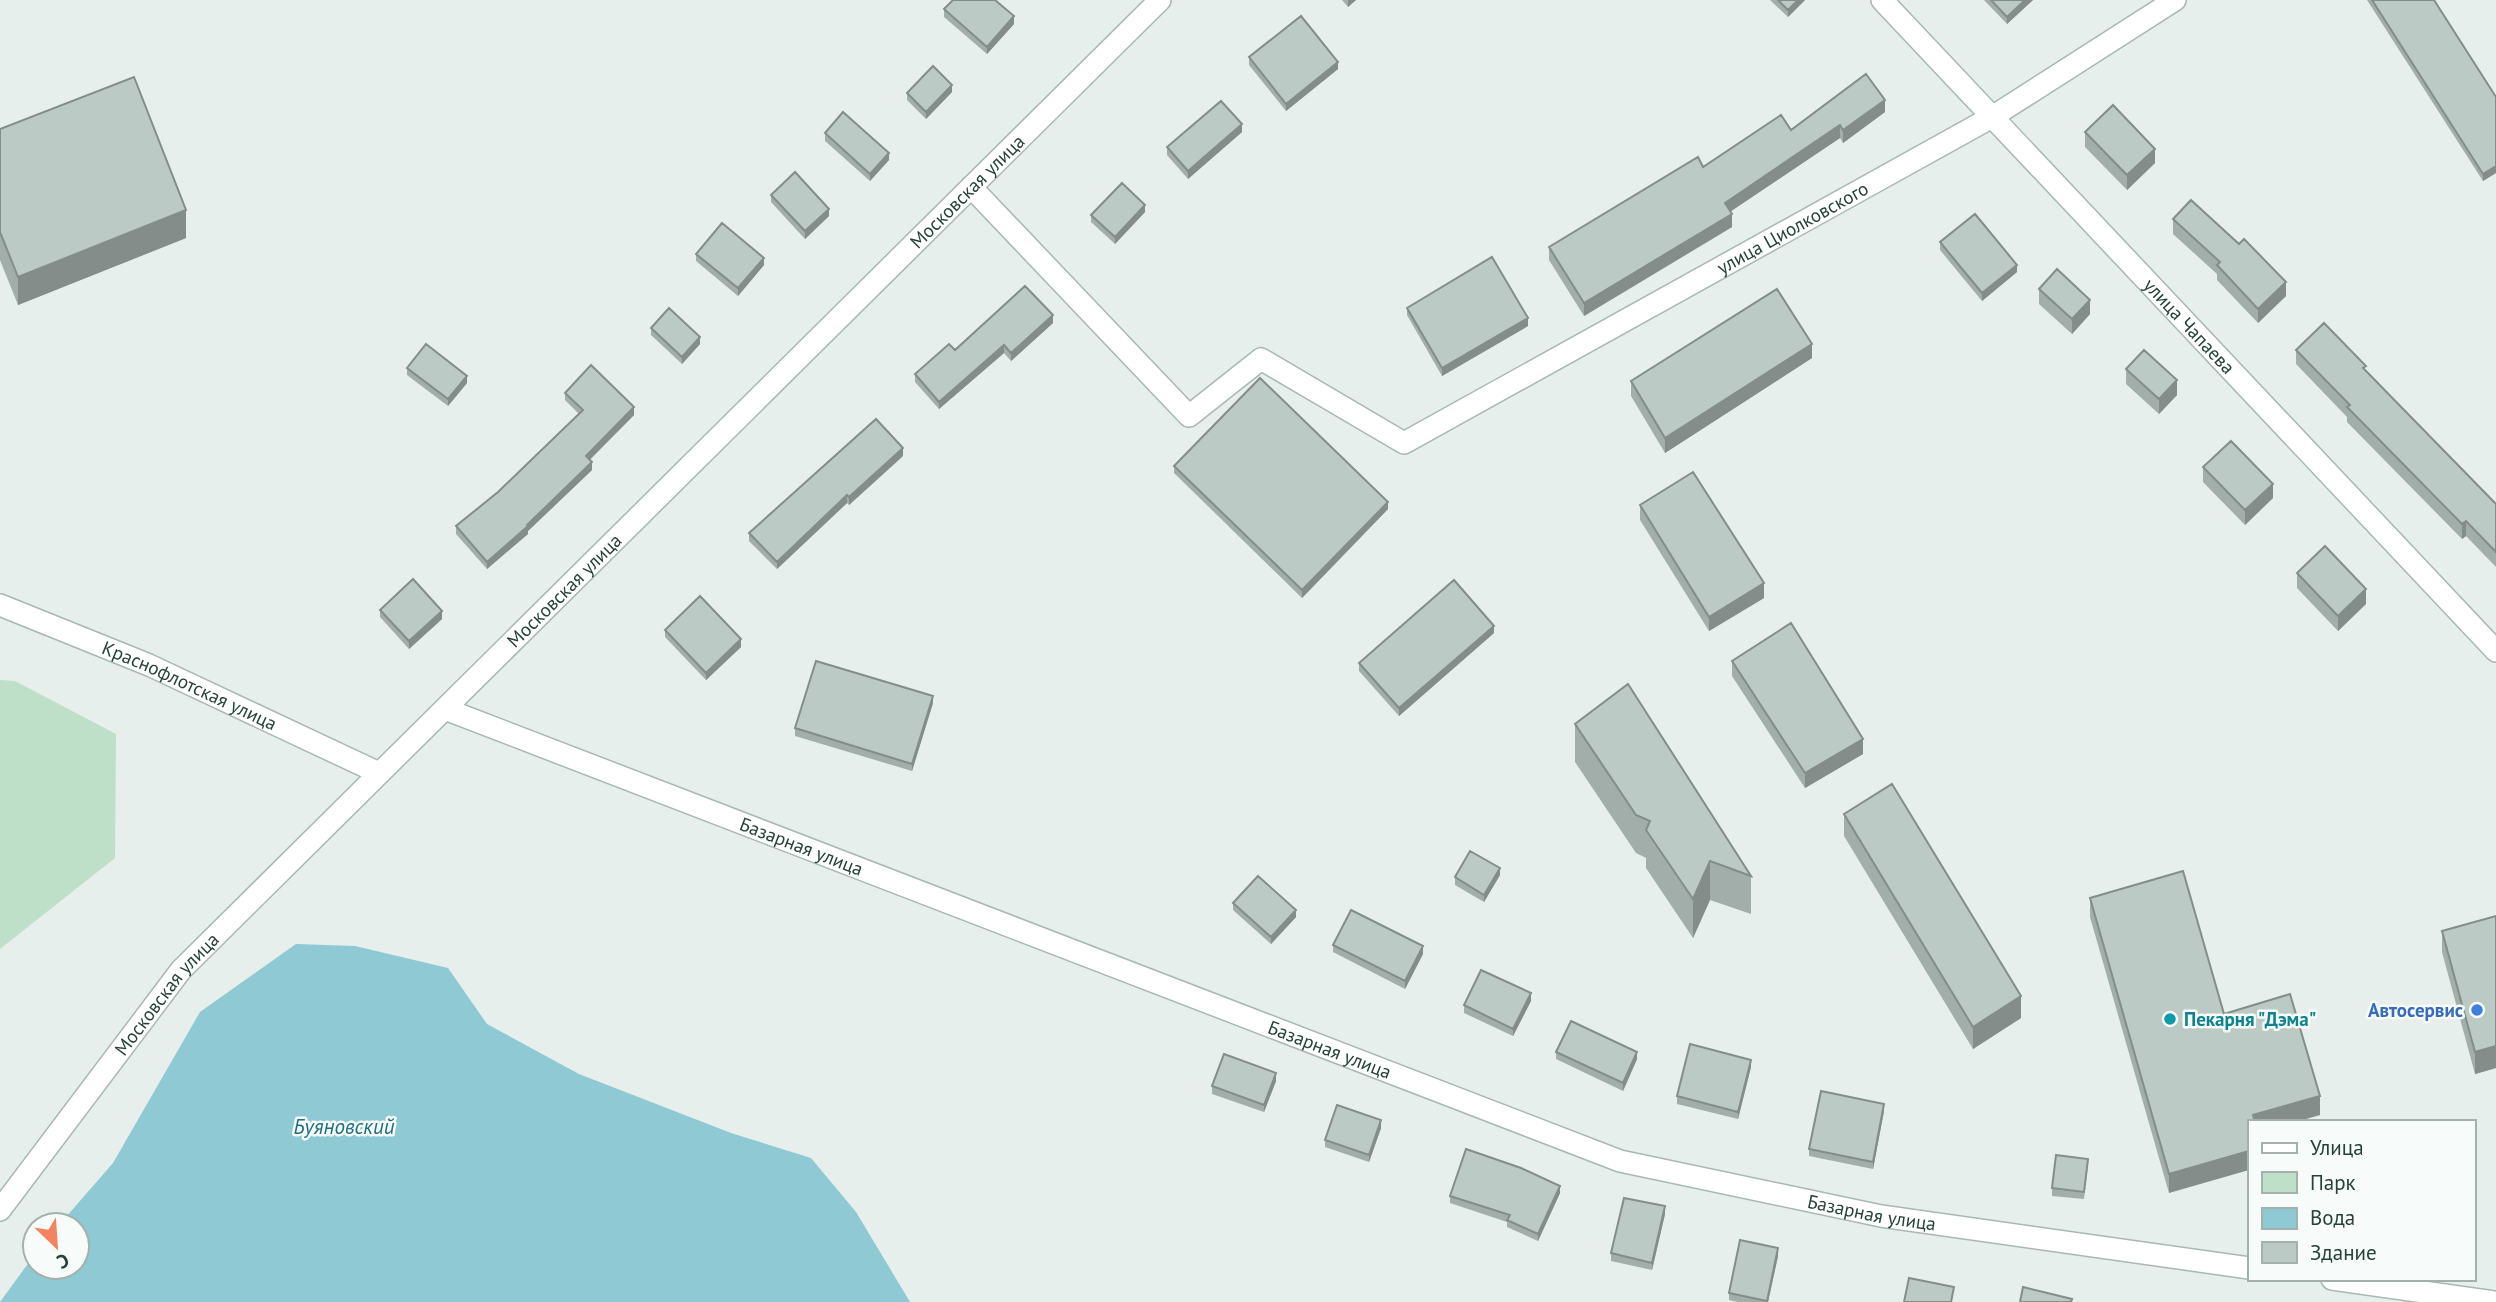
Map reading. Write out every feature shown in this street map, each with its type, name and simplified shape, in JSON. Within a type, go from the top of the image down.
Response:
[{"type":"street","name":"Московская улица","points":[[0,1210],[181,970],[1160,0]]},
{"type":"street","name":"улица Чапаева","points":[[1882,0],[2496,651]]},
{"type":"street","name":"улица Циолковского","points":[[971,187],[1189,416],[1261,359],[1404,443],[1992,117],[2175,0]]},
{"type":"street","name":"Краснофлотская улица","points":[[0,605],[149,665],[379,773]]},
{"type":"street","name":"Базарная улица","points":[[445,709],[1620,1161],[1881,1216],[2248,1268]]},
{"type":"street","points":[[2346,1281],[2494,1302]]},
{"type":"green space","points":[[0,680],[15,681],[116,734],[115,858],[0,949]]},
{"type":"water","name":"Буяновский","points":[[296,944],[355,946],[448,968],[487,1024],[579,1074],[731,1133],[811,1158],[856,1212],[910,1302],[0,1302],[21,1273],[21,1281],[91,1281],[91,1211],[71,1211],[113,1163],[200,1012]]},
{"type":"building","points":[[953,0],[995,0],[1014,16],[987,47],[944,9]]},
{"type":"building","points":[[1778,0],[1798,0],[1788,10]]},
{"type":"building","points":[[1991,0],[2025,0],[2007,17]]},
{"type":"building","points":[[2372,0],[2434,0],[2496,97],[2496,166],[2483,174]]},
{"type":"building","points":[[1301,16],[1338,62],[1286,104],[1249,57]]},
{"type":"building","points":[[933,66],[952,85],[926,112],[907,93]]},
{"type":"building","points":[[1866,74],[1885,100],[1843,130],[1840,125],[1725,203],[1732,214],[1584,303],[1549,247],[1698,157],[1703,167],[1781,115],[1791,130]]},
{"type":"building","points":[[134,77],[186,210],[18,277],[0,232],[0,129]]},
{"type":"building","points":[[1221,101],[1242,124],[1188,171],[1167,147]]},
{"type":"building","points":[[2113,105],[2155,149],[2127,175],[2085,132]]},
{"type":"building","points":[[843,112],[889,153],[870,174],[825,133]]},
{"type":"building","points":[[795,172],[829,209],[805,231],[771,195]]},
{"type":"building","points":[[1122,183],[1145,205],[1115,237],[1091,215]]},
{"type":"building","points":[[2191,200],[2239,244],[2244,239],[2286,282],[2258,309],[2217,265],[2220,262],[2173,219]]},
{"type":"building","points":[[1975,214],[2017,265],[1982,293],[1940,242]]},
{"type":"building","points":[[722,223],[764,258],[738,288],[696,254]]},
{"type":"building","points":[[1492,257],[1528,318],[1442,368],[1407,308]]},
{"type":"building","points":[[2057,269],[2090,300],[2072,319],[2039,289]]},
{"type":"building","points":[[1025,286],[1053,315],[1011,353],[1004,345],[939,402],[915,374],[949,344],[955,350]]},
{"type":"building","points":[[1777,289],[1812,344],[1665,438],[1631,381]]},
{"type":"building","points":[[669,308],[700,337],[682,357],[651,328]]},
{"type":"building","points":[[2324,323],[2366,366],[2363,368],[2496,504],[2496,552],[2466,521],[2462,524],[2347,407],[2350,405],[2296,350]]},
{"type":"building","points":[[426,344],[467,376],[448,399],[407,368]]},
{"type":"building","points":[[2144,350],[2177,380],[2159,399],[2126,369]]},
{"type":"building","points":[[591,365],[634,407],[586,456],[592,462],[528,526],[487,562],[456,526],[498,492],[583,410],[565,393]]},
{"type":"building","points":[[1260,378],[1388,502],[1302,590],[1174,466]]},
{"type":"building","points":[[876,419],[903,448],[849,497],[847,495],[777,562],[749,533]]},
{"type":"building","points":[[2231,441],[2273,484],[2245,510],[2203,467]]},
{"type":"building","points":[[1693,472],[1764,583],[1709,617],[1640,505]]},
{"type":"building","points":[[2325,546],[2366,589],[2338,616],[2297,573]]},
{"type":"building","points":[[413,579],[442,611],[409,641],[380,610]]},
{"type":"building","points":[[1454,580],[1494,626],[1399,708],[1359,663]]},
{"type":"building","points":[[700,596],[741,639],[706,673],[665,630]]},
{"type":"building","points":[[1791,623],[1863,739],[1805,773],[1732,661]]},
{"type":"building","points":[[816,661],[933,696],[912,764],[795,728]]},
{"type":"building","points":[[1628,684],[1751,876],[1710,861],[1693,899],[1646,830],[1650,821],[1636,815],[1575,724]]},
{"type":"building","points":[[1892,784],[2021,996],[1973,1027],[1844,814]]},
{"type":"building","points":[[1470,851],[1500,868],[1484,895],[1455,877]]},
{"type":"building","name":"Пекарня \"Дэма\"","points":[[2183,871],[2224,1014],[2290,994],[2320,1096],[2253,1115],[2254,1120],[2248,1120],[2248,1151],[2169,1174],[2090,898]]},
{"type":"building","points":[[1258,876],[1296,910],[1271,937],[1233,903]]},
{"type":"building","points":[[1351,910],[1423,946],[1405,981],[1333,945]]},
{"type":"building","name":"Автосервис","points":[[2496,916],[2496,1046],[2475,1052],[2442,931]]},
{"type":"building","points":[[1481,970],[1531,993],[1513,1029],[1464,1005]]},
{"type":"building","points":[[1571,1021],[1637,1052],[1623,1083],[1556,1052]]},
{"type":"building","points":[[1690,1044],[1751,1060],[1738,1112],[1677,1096]]},
{"type":"building","points":[[1224,1054],[1276,1073],[1264,1105],[1212,1086]]},
{"type":"building","points":[[1821,1091],[1884,1104],[1873,1162],[1809,1149]]},
{"type":"building","points":[[1337,1105],[1381,1120],[1369,1155],[1325,1140]]},
{"type":"building","points":[[1466,1149],[1521,1168],[1560,1186],[1538,1234],[1507,1220],[1510,1215],[1450,1196]]},
{"type":"building","points":[[2056,1155],[2088,1159],[2084,1192],[2052,1188]]},
{"type":"building","points":[[1624,1198],[1665,1206],[1652,1263],[1611,1253]]},
{"type":"building","points":[[1740,1240],[1778,1248],[1767,1301],[1729,1293]]},
{"type":"building","points":[[1909,1278],[1954,1287],[1951,1302],[1904,1302]]},
{"type":"building","points":[[2023,1287],[2072,1299],[2071,1302],[2020,1302]]},
{"type":"place","name":"Автосервис","points":[[2477,1010]]},
{"type":"place","name":"Пекарня \"Дэма\"","points":[[2170,1019]]}]
